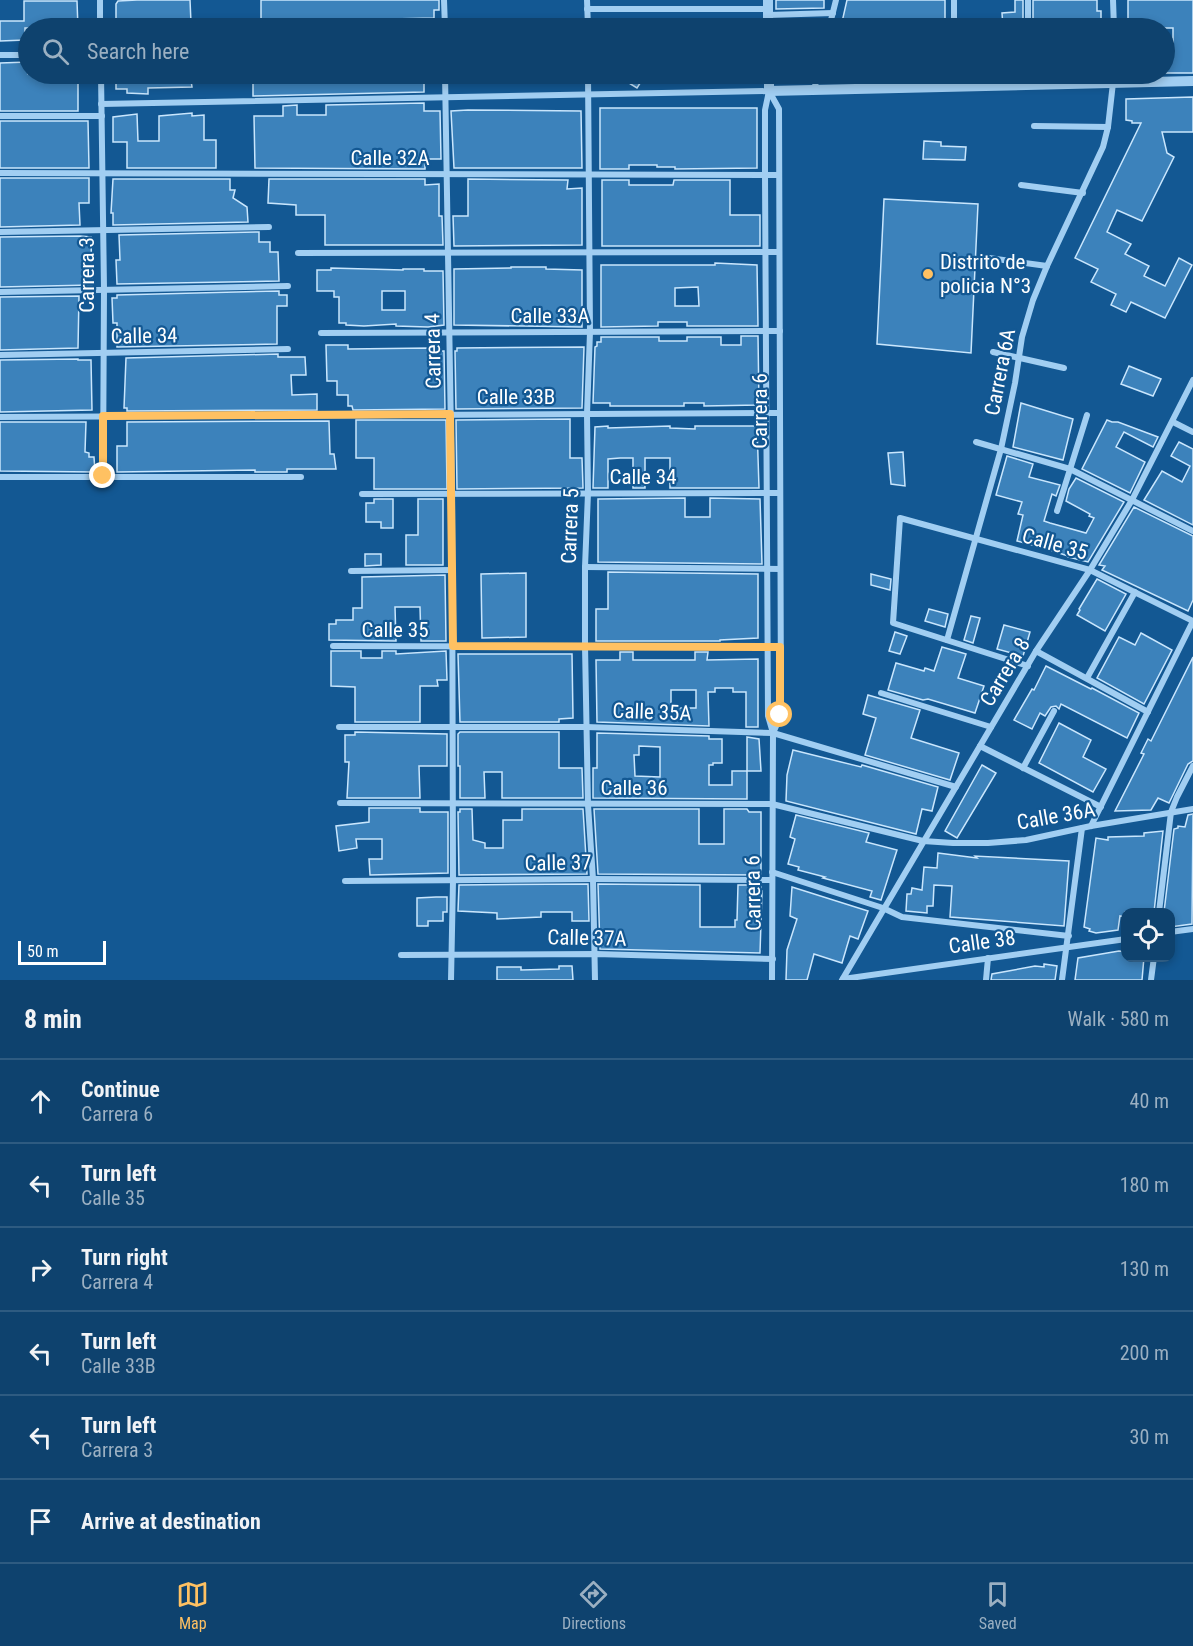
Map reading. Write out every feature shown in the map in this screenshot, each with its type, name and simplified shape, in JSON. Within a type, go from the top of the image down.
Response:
[{"type":"street","points":[[100,0],[100,18]]},
{"type":"street","points":[[444,0],[445,18]]},
{"type":"street","points":[[588,0],[588,18]]},
{"type":"street","points":[[832,18],[836,0]]},
{"type":"street","points":[[954,0],[954,18]]},
{"type":"street","points":[[1028,0],[1028,18]]},
{"type":"street","points":[[1113,0],[1114,18]]},
{"type":"street","points":[[588,9],[768,8],[833,14]]},
{"type":"street","points":[[0,55],[18,55]]},
{"type":"street","points":[[1175,80],[1193,81]]},
{"type":"street","name":"Carrera 3","points":[[101,84],[104,289],[103,476]]},
{"type":"street","name":"Carrera 4","points":[[445,84],[450,252],[453,646],[451,980]]},
{"type":"street","name":"Carrera 5","points":[[588,84],[590,332],[585,646],[595,980]]},
{"type":"street","name":"Carrera 6","points":[[769,84],[765,110],[765,176],[768,716],[773,733],[772,980]]},
{"type":"street","points":[[814,90],[816,84]]},
{"type":"street","points":[[101,104],[242,103],[954,87],[982,84]]},
{"type":"street","name":"Carrera 6A","points":[[947,640],[1001,449],[1022,338],[1030,309],[1047,266],[1103,147],[1113,84]]},
{"type":"street","name":"Carrera 6","points":[[769,91],[779,109],[780,715],[773,733]]},
{"type":"street","points":[[0,116],[102,116]]},
{"type":"street","points":[[1034,126],[1108,127]]},
{"type":"street","name":"Calle 32A","points":[[0,173],[779,176]]},
{"type":"street","points":[[1021,185],[1083,193]]},
{"type":"street","points":[[0,232],[269,227]]},
{"type":"street","points":[[298,252],[779,252]]},
{"type":"street","points":[[989,258],[1047,266]]},
{"type":"street","points":[[0,292],[288,286]]},
{"type":"street","name":"Calle 33A","points":[[321,333],[780,331]]},
{"type":"street","name":"Calle 34","points":[[0,355],[288,349]]},
{"type":"street","points":[[993,352],[1064,368]]},
{"type":"street","name":"Carrera 8","points":[[843,979],[1036,651],[1090,570],[1132,500],[1193,380]]},
{"type":"street","name":"Calle 33B","points":[[0,417],[780,412]]},
{"type":"street","points":[[1057,511],[1087,415]]},
{"type":"street","points":[[1173,422],[1193,432]]},
{"type":"street","points":[[976,442],[1070,469],[1193,531]]},
{"type":"street","points":[[0,477],[301,477]]},
{"type":"street","name":"Calle 34","points":[[362,494],[780,493]]},
{"type":"street","name":"Calle 35","points":[[947,640],[893,623],[900,518],[1090,570],[1193,621]]},
{"type":"street","points":[[585,567],[780,569]]},
{"type":"street","points":[[351,571],[452,570]]},
{"type":"street","points":[[1087,678],[1135,592]]},
{"type":"street","points":[[1091,826],[1193,621]]},
{"type":"street","points":[[947,640],[1028,666]]},
{"type":"street","name":"Calle 35","points":[[333,646],[780,647]]},
{"type":"street","points":[[1036,651],[1148,712]]},
{"type":"street","points":[[881,693],[991,727]]},
{"type":"street","points":[[1023,768],[1054,711]]},
{"type":"street","name":"Calle 35A","points":[[339,727],[586,727],[773,733],[956,787]]},
{"type":"street","points":[[980,746],[1101,807]]},
{"type":"street","points":[[1160,908],[1172,812],[1193,766]]},
{"type":"street","name":"Calle 36","points":[[340,803],[772,804],[923,841]]},
{"type":"street","name":"Calle 36A","points":[[923,841],[988,843],[1026,840],[1091,826],[1193,809]]},
{"type":"street","points":[[1062,980],[1082,828]]},
{"type":"street","points":[[772,872],[883,908],[902,917],[1069,936]]},
{"type":"street","name":"Calle 37","points":[[345,882],[593,879],[772,880]]},
{"type":"street","points":[[1175,931],[1193,929]]},
{"type":"street","name":"Calle 38","points":[[843,979],[1121,940]]},
{"type":"street","name":"Calle 37A","points":[[400,955],[596,954],[773,959]]},
{"type":"street","points":[[986,980],[988,958]]},
{"type":"street","points":[[1151,980],[1153,962]]},
{"type":"building","points":[[190,0],[191,18],[116,18],[118,1]]},
{"type":"building","points":[[261,0],[439,0],[439,10],[434,10],[434,18],[261,18]]},
{"type":"building","points":[[776,0],[824,0],[824,8],[776,9]]},
{"type":"building","points":[[847,0],[945,0],[945,18],[843,18]]},
{"type":"building","points":[[1015,0],[1023,0],[1023,18],[1002,18],[1002,13],[1015,12]]},
{"type":"building","points":[[1033,0],[1097,0],[1097,11],[1101,11],[1101,18],[1033,18]]},
{"type":"building","points":[[1128,0],[1193,0],[1193,73],[1175,73],[1175,18],[1128,18]]},
{"type":"building","points":[[24,1],[77,1],[78,18],[24,18]]},
{"type":"building","points":[[0,21],[18,21],[18,40],[0,41]]},
{"type":"building","points":[[18,62],[18,84],[78,84],[78,111],[0,111],[0,63]]},
{"type":"building","points":[[116,84],[192,84],[192,87],[148,88],[148,94],[127,93],[127,89],[116,89]]},
{"type":"building","points":[[253,84],[424,84],[424,92],[253,96]]},
{"type":"building","points":[[1193,97],[1193,132],[1162,132],[1167,153],[1174,157],[1142,221],[1117,210],[1107,232],[1131,244],[1125,254],[1149,266],[1144,276],[1165,286],[1179,258],[1192,265],[1165,318],[1131,302],[1126,312],[1111,305],[1116,294],[1091,282],[1098,269],[1075,258],[1141,123],[1126,120],[1126,99]]},
{"type":"building","points":[[424,103],[424,111],[440,111],[441,159],[425,159],[425,169],[255,168],[254,116],[283,116],[283,106],[297,105],[297,115],[326,115],[326,105]]},
{"type":"building","points":[[600,108],[757,108],[757,168],[675,169],[675,167],[657,167],[657,165],[629,165],[629,169],[600,169]]},
{"type":"building","points":[[451,111],[581,111],[582,168],[454,168]]},
{"type":"building","points":[[192,113],[192,116],[204,115],[204,140],[216,140],[216,168],[127,168],[127,142],[113,142],[113,117],[137,114],[138,141],[159,141],[159,116]]},
{"type":"building","points":[[0,121],[88,121],[89,168],[0,168]]},
{"type":"building","points":[[924,141],[941,142],[941,146],[966,147],[965,160],[923,159]]},
{"type":"building","points":[[0,178],[89,178],[89,203],[79,203],[80,225],[0,227]]},
{"type":"building","points":[[113,179],[230,179],[230,190],[235,190],[233,198],[247,207],[248,222],[113,225],[113,213],[111,213]]},
{"type":"building","points":[[269,179],[425,179],[425,185],[439,184],[439,216],[442,216],[443,245],[325,245],[325,215],[296,215],[296,205],[268,203]]},
{"type":"building","points":[[468,179],[568,180],[567,189],[582,188],[582,245],[454,246],[453,216],[468,216]]},
{"type":"building","points":[[602,180],[629,180],[629,185],[673,185],[674,180],[730,180],[730,215],[760,215],[760,246],[602,246]]},
{"type":"building","name":"Distrito de policia N°3","points":[[884,199],[978,204],[971,353],[877,344]]},
{"type":"building","points":[[259,232],[259,242],[270,242],[270,252],[278,252],[279,281],[117,284],[116,260],[120,260],[119,235]]},
{"type":"building","points":[[0,237],[91,237],[92,285],[0,287]]},
{"type":"building","points":[[715,263],[757,265],[758,326],[687,326],[687,322],[658,322],[658,326],[601,327],[601,265],[715,265]],"holes":[[[698,287],[699,306],[675,306],[675,288]]]},
{"type":"building","points":[[511,267],[582,270],[582,327],[454,325],[454,269]]},
{"type":"building","points":[[331,268],[443,271],[444,325],[364,326],[339,323],[339,297],[334,297],[334,291],[317,291],[317,270],[331,270]],"holes":[[[382,291],[405,291],[405,310],[382,310]]]},
{"type":"building","points":[[279,291],[279,295],[287,295],[287,306],[277,306],[277,344],[117,347],[117,323],[113,323],[112,298],[117,298],[117,295]]},
{"type":"building","points":[[79,296],[78,348],[0,350],[0,297]]},
{"type":"building","points":[[741,336],[758,336],[759,405],[704,406],[704,403],[684,403],[684,406],[610,406],[610,403],[593,403],[595,347],[597,342],[601,342],[601,337],[659,337],[659,341],[687,341],[687,337],[721,337],[721,345],[741,345]]},
{"type":"building","points":[[326,345],[348,345],[348,349],[429,348],[430,351],[444,351],[445,409],[353,410],[352,406],[348,406],[348,395],[337,395],[337,381],[327,381]]},
{"type":"building","points":[[584,347],[582,408],[456,409],[455,351],[457,348]]},
{"type":"building","points":[[278,354],[278,357],[305,357],[306,375],[291,375],[292,395],[317,394],[317,410],[127,411],[127,408],[124,408],[126,358]]},
{"type":"building","points":[[0,360],[91,360],[92,410],[0,412]]},
{"type":"building","points":[[1129,366],[1161,379],[1153,396],[1121,384]]},
{"type":"building","points":[[1021,403],[1073,419],[1063,460],[1013,447]]},
{"type":"building","points":[[570,419],[570,458],[582,458],[583,488],[457,489],[456,420]]},
{"type":"building","points":[[356,420],[446,420],[447,489],[374,489],[374,458],[356,458]]},
{"type":"building","points":[[1107,420],[1158,437],[1153,447],[1124,432],[1116,447],[1145,462],[1130,493],[1082,469]]},
{"type":"building","points":[[329,421],[330,454],[334,454],[336,469],[287,469],[287,472],[255,472],[255,470],[117,472],[117,446],[127,446],[127,422]]},
{"type":"building","points":[[0,422],[86,422],[85,452],[89,453],[89,457],[94,457],[95,472],[0,471]]},
{"type":"building","points":[[608,426],[608,428],[670,426],[670,428],[695,429],[695,426],[757,426],[759,488],[670,488],[670,458],[645,458],[645,488],[633,488],[633,458],[620,458],[608,459],[608,488],[593,488],[595,427]]},
{"type":"building","points":[[1179,442],[1193,449],[1193,525],[1144,500],[1162,471],[1182,482],[1190,466],[1171,456]]},
{"type":"building","points":[[903,452],[905,486],[891,484],[888,453]]},
{"type":"building","points":[[1007,456],[1033,464],[1029,477],[1060,485],[1056,496],[1052,494],[1044,521],[1086,533],[1094,518],[1066,501],[1069,489],[1076,478],[1124,502],[1088,562],[1017,541],[1023,515],[1018,514],[1022,502],[996,495]]},
{"type":"building","points":[[685,498],[685,517],[710,517],[710,498],[760,499],[762,564],[598,562],[598,499]]},
{"type":"building","points":[[374,499],[393,499],[393,528],[381,528],[381,522],[366,522],[366,503],[374,503]]},
{"type":"building","points":[[418,499],[443,499],[443,565],[406,565],[406,535],[418,535]]},
{"type":"building","points":[[1134,507],[1193,536],[1193,600],[1188,611],[1102,570],[1105,566],[1099,565]]},
{"type":"building","points":[[365,554],[381,554],[381,565],[365,566]]},
{"type":"building","points":[[608,572],[758,574],[758,638],[720,641],[596,641],[596,609],[608,609]]},
{"type":"building","points":[[526,573],[526,637],[482,638],[481,574]]},
{"type":"building","points":[[871,574],[891,579],[890,590],[871,585]]},
{"type":"building","points":[[445,575],[446,641],[421,641],[420,607],[395,607],[396,641],[329,640],[329,624],[336,624],[336,620],[353,620],[353,608],[362,608],[362,577]]},
{"type":"building","points":[[1097,579],[1126,594],[1105,631],[1077,615]]},
{"type":"building","points":[[929,609],[948,614],[945,627],[925,621]]},
{"type":"building","points":[[971,616],[980,618],[973,643],[964,640]]},
{"type":"building","points":[[1004,625],[1030,632],[1023,656],[997,649]]},
{"type":"building","points":[[895,632],[907,636],[900,654],[889,651]]},
{"type":"building","points":[[1141,633],[1172,650],[1144,704],[1097,678],[1119,637],[1135,645]]},
{"type":"building","points":[[942,647],[966,654],[958,678],[984,686],[975,713],[888,690],[896,663],[924,671],[925,668],[934,671]]},
{"type":"building","points":[[331,651],[361,651],[361,658],[382,658],[382,651],[396,651],[396,654],[446,651],[447,680],[437,680],[438,686],[420,686],[420,722],[355,722],[355,687],[331,686]]},
{"type":"building","points":[[620,652],[633,652],[633,660],[695,660],[695,652],[708,652],[707,660],[758,659],[758,727],[746,727],[746,692],[733,692],[733,688],[715,688],[715,692],[708,692],[709,726],[597,722],[596,660],[620,660]],"holes":[[[671,690],[696,690],[696,708],[671,708]]]},
{"type":"building","points":[[458,654],[572,654],[573,718],[559,719],[559,722],[460,722]]},
{"type":"building","points":[[1193,657],[1193,761],[1188,764],[1169,803],[1158,798],[1151,810],[1115,811],[1144,754],[1141,753],[1148,739],[1151,741]]},
{"type":"building","points":[[1046,666],[1139,713],[1127,738],[1061,704],[1059,709],[1056,706],[1051,707],[1045,716],[1040,713],[1032,729],[1014,720],[1032,689],[1034,690]]},
{"type":"building","points":[[868,695],[920,710],[911,738],[959,753],[950,780],[865,755],[876,718],[863,714]]},
{"type":"building","points":[[1059,723],[1091,740],[1083,757],[1106,769],[1093,792],[1039,763]]},
{"type":"building","points":[[355,732],[447,734],[447,766],[419,766],[420,798],[347,798],[349,762],[345,762],[345,735],[355,735]]},
{"type":"building","points":[[460,732],[559,732],[559,768],[582,768],[583,798],[502,798],[502,772],[484,772],[485,798],[460,798],[458,734]]},
{"type":"building","points":[[597,733],[709,736],[709,739],[722,739],[722,763],[709,765],[709,785],[732,785],[732,771],[747,771],[747,799],[593,798],[593,768],[597,768]],"holes":[[[639,746],[660,747],[660,777],[635,776],[634,755],[639,755]]]},
{"type":"building","points":[[747,737],[759,739],[761,771],[747,771]]},
{"type":"building","points":[[793,750],[861,767],[862,765],[938,787],[932,811],[922,809],[916,834],[786,801],[787,775]]},
{"type":"building","points":[[982,765],[996,773],[957,838],[945,831]]},
{"type":"building","points":[[369,808],[420,808],[420,812],[448,812],[448,873],[370,875],[369,859],[382,859],[382,839],[356,839],[357,848],[339,851],[336,826],[369,822]]},
{"type":"building","points":[[460,809],[472,809],[473,840],[485,843],[485,848],[503,848],[503,820],[522,820],[522,809],[583,809],[587,874],[459,875],[458,812]]},
{"type":"building","points":[[594,809],[699,809],[699,844],[724,844],[724,809],[747,809],[749,812],[761,812],[761,875],[598,874]]},
{"type":"building","points":[[1193,814],[1192,924],[1175,926],[1175,908],[1164,908],[1174,829],[1178,826],[1185,827],[1188,815]]},
{"type":"building","points":[[796,815],[869,833],[866,842],[897,850],[881,900],[870,897],[872,891],[798,870],[799,867],[788,864],[795,839],[790,837]]},
{"type":"building","points":[[1163,831],[1154,908],[1121,908],[1118,930],[1096,933],[1089,931],[1090,929],[1084,927],[1096,838],[1108,840],[1108,837],[1144,836],[1144,833]]},
{"type":"building","points":[[938,853],[977,858],[975,856],[1069,861],[1064,926],[950,917],[952,886],[934,885],[933,906],[927,906],[927,913],[906,911],[907,894],[911,894],[912,888],[922,890],[924,867],[937,868]]},
{"type":"building","points":[[588,884],[589,921],[572,921],[572,912],[541,912],[541,917],[497,919],[497,913],[458,911],[459,885]]},
{"type":"building","points":[[598,884],[700,885],[700,927],[735,927],[738,885],[761,885],[760,953],[600,949]]},
{"type":"building","points":[[792,887],[868,911],[858,939],[850,936],[842,963],[814,954],[807,980],[786,980],[787,950],[797,919],[790,916]]},
{"type":"building","points":[[447,897],[447,912],[443,912],[443,921],[428,921],[428,926],[417,926],[417,898]]},
{"type":"building","points":[[1121,951],[1121,962],[1144,962],[1142,980],[1075,980],[1078,958]]},
{"type":"building","points":[[1044,964],[1057,966],[1055,980],[991,980],[992,974],[1035,966],[1044,967]]},
{"type":"building","points":[[559,966],[572,966],[573,980],[497,980],[497,967],[521,967],[521,970],[559,969]]},
{"type":"place","name":"Distrito de policia N°3","points":[[928,274]]},
{"type":"route","points":[[103,476],[103,416],[450,414],[453,646],[780,647],[780,715]]}]
